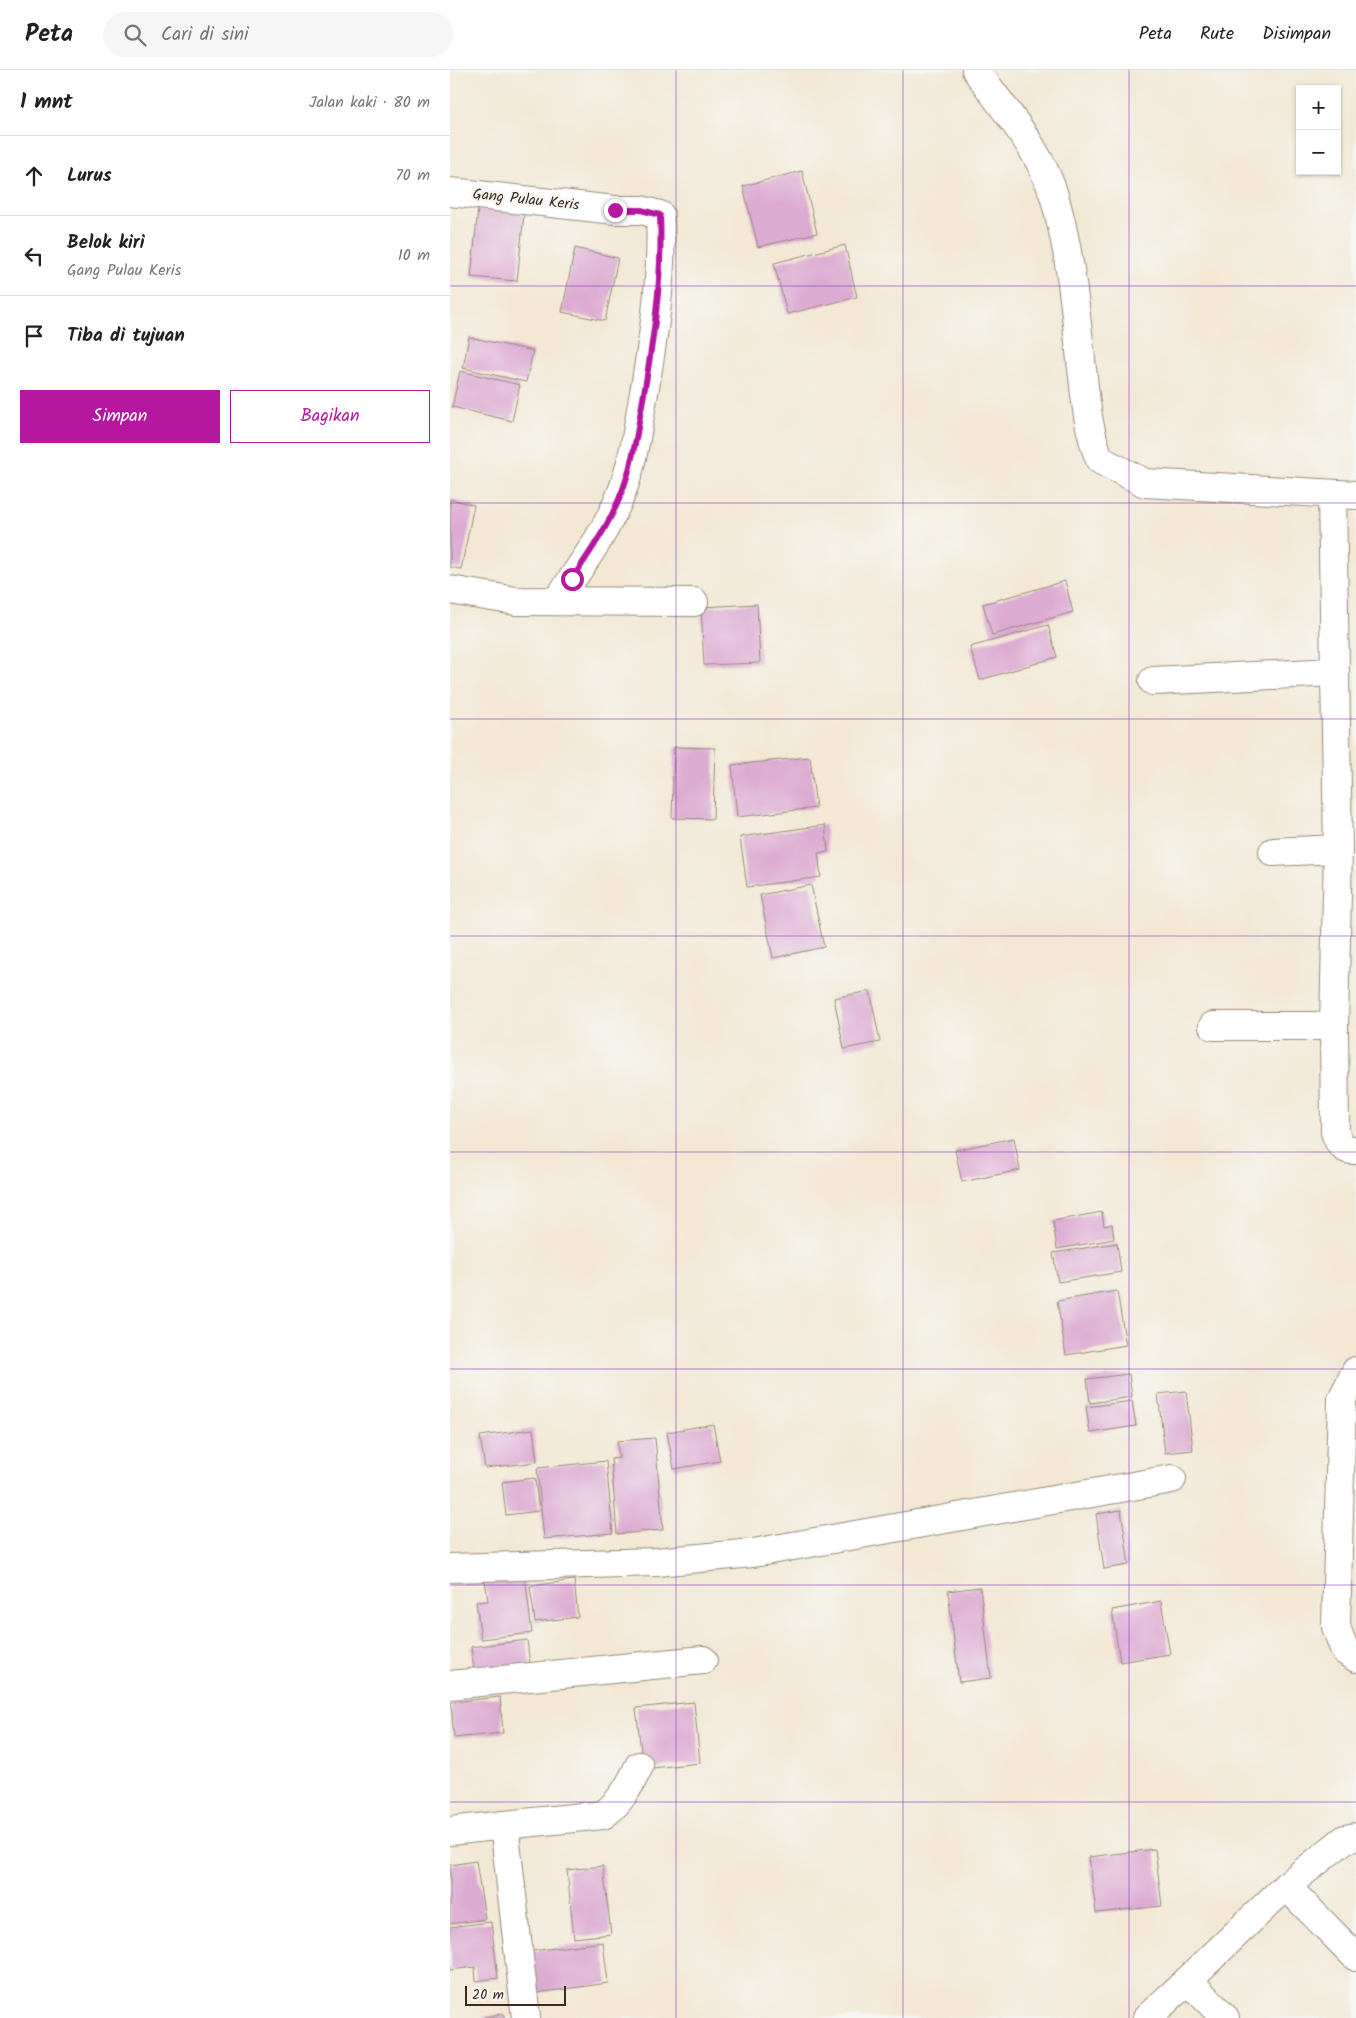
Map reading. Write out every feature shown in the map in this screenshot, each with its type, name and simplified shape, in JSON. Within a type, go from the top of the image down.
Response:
[{"type":"street","points":[[976,70],[1035,154],[1055,197],[1071,274],[1086,401],[1094,445],[1100,460],[1145,483],[1344,494],[1334,672],[1338,849],[1334,1026],[1335,1132],[1339,1144],[1349,1150],[1356,1150]]},
{"type":"street","name":"Gang Pulau Keris","points":[[450,192],[615,210],[641,210],[660,215],[661,243],[653,344],[634,450],[625,483],[612,514],[557,602]]},
{"type":"street","points":[[450,590],[516,601],[694,602]]},
{"type":"street","points":[[1153,681],[1334,672]]},
{"type":"street","points":[[1274,852],[1338,849]]},
{"type":"street","points":[[1213,1026],[1334,1026]]},
{"type":"street","points":[[1356,1371],[1342,1399],[1336,1627],[1345,1651],[1356,1658]]},
{"type":"street","points":[[450,1568],[656,1562],[752,1553],[1172,1479]]},
{"type":"street","points":[[450,1685],[703,1660]]},
{"type":"street","points":[[450,1831],[603,1815],[614,1807],[627,1790],[639,1766]]},
{"type":"street","points":[[504,1825],[526,2018]]},
{"type":"street","points":[[1147,2018],[1286,1886],[1345,1839],[1356,1837]]},
{"type":"street","points":[[1286,1886],[1356,1957]]},
{"type":"street","points":[[1188,1980],[1225,2018]]},
{"type":"building","points":[[802,171],[817,233],[758,247],[743,186]]},
{"type":"building","points":[[478,209],[524,214],[517,281],[471,277]]},
{"type":"building","points":[[845,245],[857,297],[787,314],[774,263]]},
{"type":"building","points":[[575,248],[618,258],[605,321],[562,312]]},
{"type":"building","points":[[469,337],[533,351],[526,382],[463,368]]},
{"type":"building","points":[[460,371],[520,385],[512,421],[452,407]]},
{"type":"building","points":[[450,499],[474,505],[461,569],[450,567]]},
{"type":"building","points":[[1065,581],[1073,612],[992,635],[983,604]]},
{"type":"building","points":[[757,604],[760,663],[704,665],[701,607]]},
{"type":"building","points":[[1048,625],[1057,657],[980,680],[970,647]]},
{"type":"building","points":[[674,747],[715,748],[713,819],[672,818]]},
{"type":"building","points":[[810,757],[816,808],[737,817],[732,765]]},
{"type":"building","points":[[825,825],[828,852],[818,853],[821,877],[747,887],[740,837]]},
{"type":"building","points":[[811,885],[824,947],[773,958],[760,895]]},
{"type":"building","points":[[870,991],[880,1042],[844,1049],[834,998]]},
{"type":"building","points":[[1014,1138],[1020,1170],[962,1182],[955,1150]]},
{"type":"building","points":[[1102,1212],[1104,1226],[1112,1224],[1114,1239],[1057,1249],[1053,1221]]},
{"type":"building","points":[[1117,1243],[1121,1272],[1058,1282],[1053,1253]]},
{"type":"building","points":[[1117,1291],[1126,1345],[1066,1355],[1057,1301]]},
{"type":"building","points":[[1129,1374],[1132,1397],[1090,1403],[1087,1379]]},
{"type":"building","points":[[1186,1391],[1193,1450],[1165,1453],[1158,1394]]},
{"type":"building","points":[[1132,1401],[1136,1426],[1090,1433],[1086,1407]]},
{"type":"building","points":[[713,1424],[720,1461],[674,1469],[667,1432]]},
{"type":"building","points":[[533,1429],[537,1462],[485,1468],[480,1436]]},
{"type":"building","points":[[655,1438],[663,1530],[617,1534],[611,1459],[619,1458],[617,1441]]},
{"type":"building","points":[[606,1461],[613,1533],[544,1539],[537,1468]]},
{"type":"building","points":[[535,1478],[539,1511],[506,1515],[502,1482]]},
{"type":"building","points":[[1121,1510],[1129,1565],[1104,1569],[1096,1514]]},
{"type":"building","points":[[524,1568],[532,1633],[481,1639],[476,1602],[488,1601],[484,1572]]},
{"type":"building","points":[[574,1580],[578,1617],[535,1622],[530,1586]]},
{"type":"building","points":[[980,1587],[991,1678],[959,1682],[948,1591]]},
{"type":"building","points":[[1161,1601],[1170,1654],[1120,1662],[1112,1610]]},
{"type":"building","points":[[527,1640],[531,1673],[475,1680],[471,1647]]},
{"type":"building","points":[[500,1697],[503,1733],[454,1738],[451,1702]]},
{"type":"building","points":[[694,1702],[700,1763],[643,1769],[636,1708]]},
{"type":"building","points":[[1155,1849],[1162,1906],[1096,1913],[1089,1857]]},
{"type":"building","points":[[476,1861],[485,1919],[450,1924],[450,1865]]},
{"type":"building","points":[[603,1866],[611,1934],[574,1938],[567,1870]]},
{"type":"building","points":[[491,1922],[498,1978],[476,1981],[475,1967],[450,1970],[450,1927]]},
{"type":"building","points":[[603,1942],[608,1983],[530,1994],[524,1952]]},
{"type":"building","points":[[504,2014],[505,2018],[484,2018],[484,2017]]},
{"type":"route","points":[[572,579],[612,514],[625,483],[634,450],[653,344],[661,243],[660,215],[641,210],[615,210]]}]
